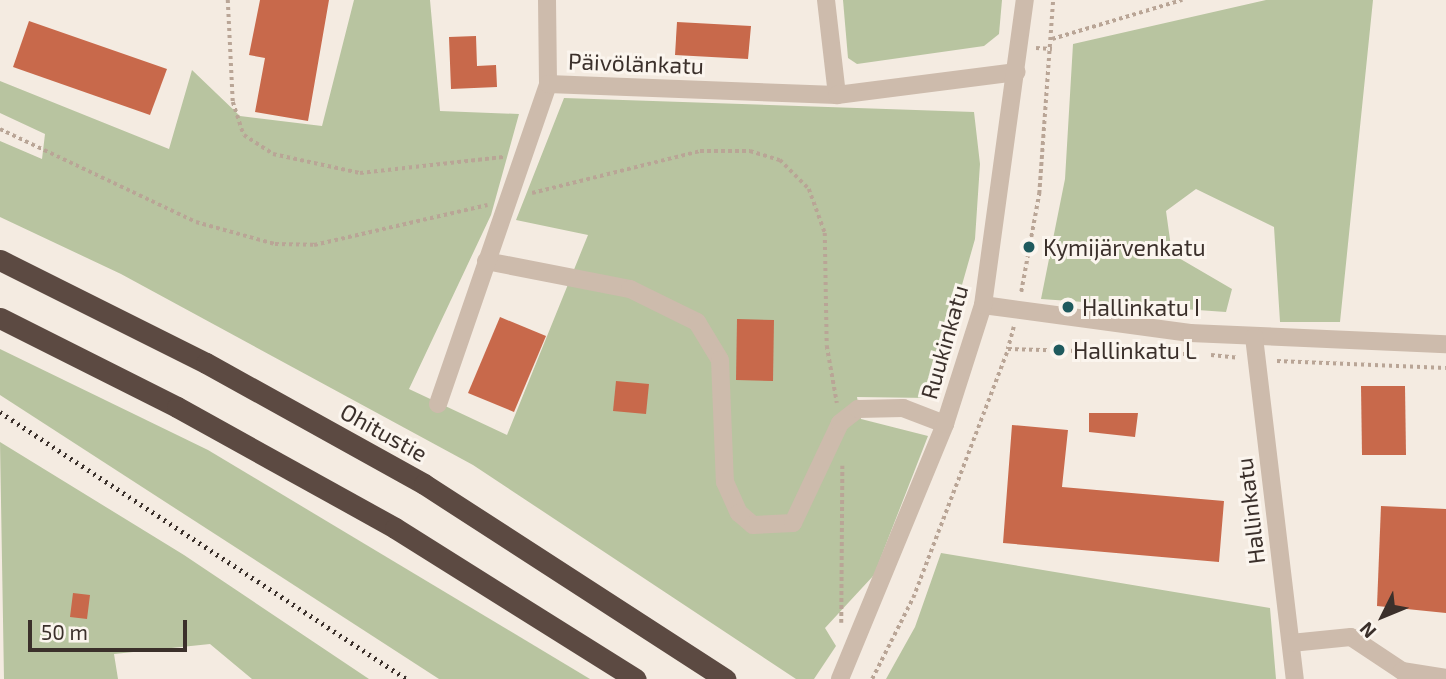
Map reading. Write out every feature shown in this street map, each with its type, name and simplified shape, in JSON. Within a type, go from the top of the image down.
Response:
[{"type":"highway","name":"Ohitustie","points":[[0,260],[206,363],[424,484],[726,679]]},
{"type":"highway","points":[[0,318],[177,407],[395,528],[636,679]]},
{"type":"street","points":[[547,0],[548,84]]},
{"type":"street","points":[[826,0],[837,95]]},
{"type":"street","name":"Ruukinkatu","points":[[840,679],[945,424],[983,305],[1025,0]]},
{"type":"street","name":"Päivölänkatu","points":[[438,404],[548,84],[837,95],[1017,72]]},
{"type":"street","points":[[486,261],[630,289],[697,322],[720,360],[725,482],[739,513],[753,526],[793,523],[841,423],[875,404],[945,424]]},
{"type":"street","points":[[983,305],[1017,313],[1254,337],[1446,344]]},
{"type":"street","name":"Hallinkatu","points":[[1254,337],[1295,679]]},
{"type":"street","points":[[1291,643],[1352,637],[1402,671],[1446,678]]},
{"type":"path","points":[[229,0],[233,102],[244,135],[273,154],[360,173],[523,155]]},
{"type":"path","points":[[872,679],[913,598],[1008,349],[1039,194],[1053,0]]},
{"type":"path","points":[[1052,39],[1182,0]]},
{"type":"path","points":[[0,129],[196,222],[275,244],[314,245],[506,201],[700,151],[750,151],[780,160],[809,189],[825,233],[827,346],[841,423]]},
{"type":"path","points":[[1008,349],[1188,354]]},
{"type":"path","points":[[1201,354],[1257,360],[1446,368]]},
{"type":"path","points":[[842,460],[839,617],[849,660]]},
{"type":"green space","points":[[354,0],[430,0],[440,111],[519,114],[491,215],[409,389],[507,435],[588,235],[516,220],[564,98],[974,112],[980,164],[975,239],[930,398],[857,397],[861,419],[928,436],[874,575],[825,628],[836,646],[814,679],[796,679],[473,465],[121,274],[0,217],[0,141],[42,159],[45,134],[0,113],[0,81],[169,149],[192,70],[240,116],[322,126]]},
{"type":"green space","points":[[843,0],[1002,0],[999,34],[984,46],[857,64],[848,58]]},
{"type":"green space","points":[[1266,0],[1373,0],[1340,322],[1280,322],[1274,227],[1196,189],[1166,211],[1172,254],[1232,289],[1226,312],[1041,299],[1065,179],[1073,44]]},
{"type":"green space","points":[[0,349],[208,450],[590,679],[439,679],[0,395]]},
{"type":"green space","points":[[0,442],[184,555],[369,679],[252,679],[210,644],[114,654],[118,679],[4,679]]},
{"type":"green space","points":[[941,553],[1270,608],[1276,679],[886,679],[915,627]]},
{"type":"building","points":[[260,0],[329,0],[308,121],[255,112],[265,58],[249,55]]},
{"type":"building","points":[[29,21],[167,69],[150,115],[13,67]]},
{"type":"building","points":[[677,22],[751,26],[748,59],[675,55]]},
{"type":"building","points":[[476,36],[477,66],[496,65],[497,87],[451,89],[449,37]]},
{"type":"building","points":[[500,317],[546,336],[514,412],[468,393]]},
{"type":"building","points":[[737,319],[774,320],[773,381],[736,380]]},
{"type":"building","points":[[616,381],[649,384],[646,414],[613,411]]},
{"type":"building","points":[[1361,386],[1405,386],[1406,455],[1362,455]]},
{"type":"building","points":[[1089,413],[1138,413],[1135,437],[1089,432]]},
{"type":"building","points":[[1012,425],[1068,430],[1062,487],[1224,501],[1219,562],[1003,543]]},
{"type":"building","points":[[1381,506],[1446,509],[1446,613],[1377,606]]},
{"type":"building","points":[[73,593],[90,595],[87,619],[70,617]]},
{"type":"railway","points":[[0,412],[406,679]]},
{"type":"place","name":"Kymijärvenkatu","points":[[1029,247]]},
{"type":"place","name":"Hallinkatu I","points":[[1068,307]]},
{"type":"place","name":"Hallinkatu L","points":[[1059,350]]}]
